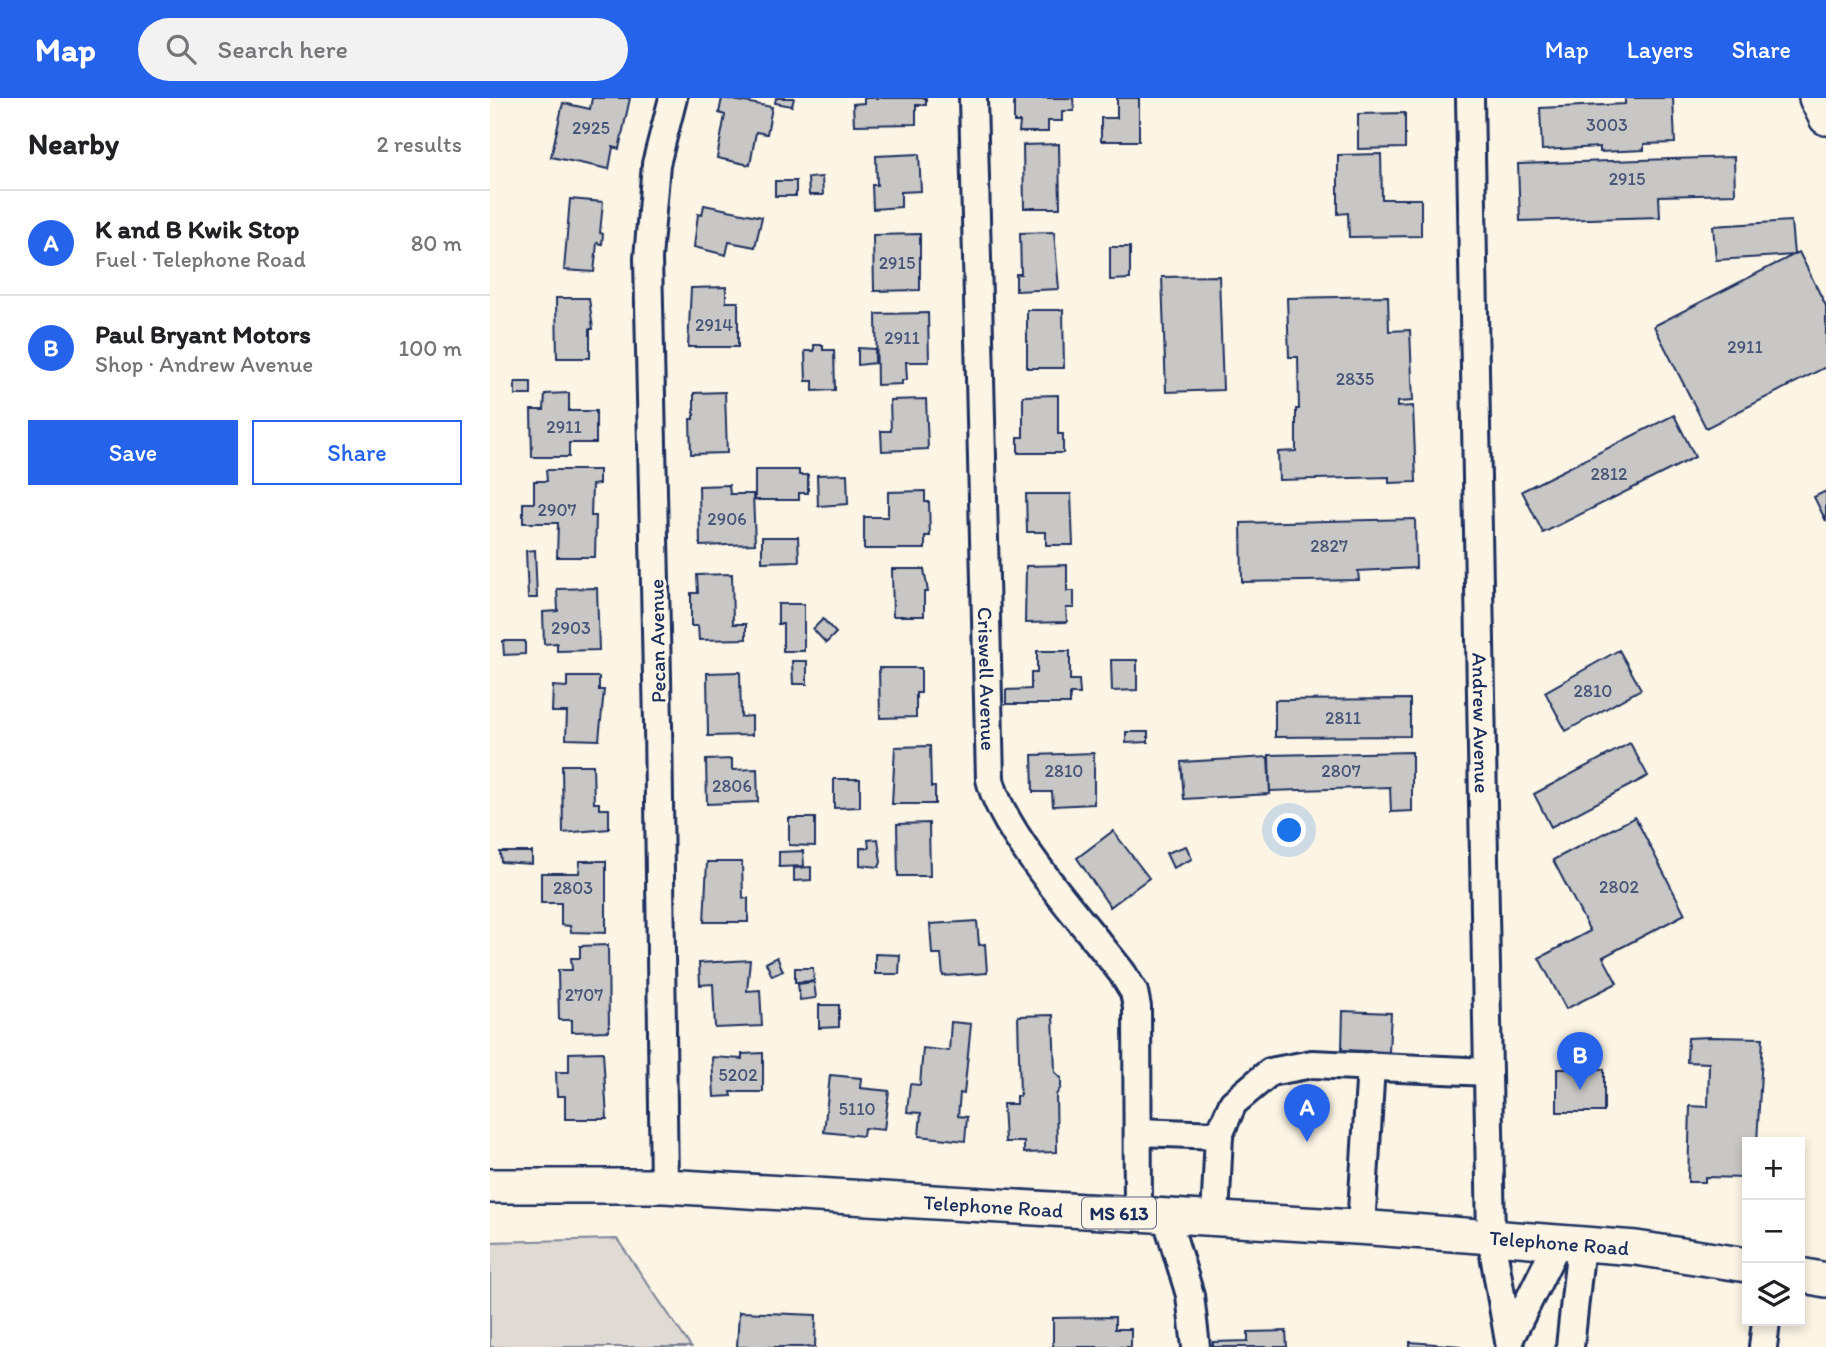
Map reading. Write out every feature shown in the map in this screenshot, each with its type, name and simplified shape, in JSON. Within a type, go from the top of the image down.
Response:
[{"type":"main road","points":[[1816,98],[1826,118]]},
{"type":"main road","name":"Telephone Road","points":[[490,1186],[664,1186],[1361,1227],[1636,1248],[1742,1264]]},
{"type":"main road","points":[[1805,1276],[1826,1280]]},
{"type":"street","name":"Pecan Avenue","points":[[664,1186],[658,710],[648,258],[656,164],[673,98]]},
{"type":"street","name":"Criswell Avenue","points":[[972,98],[990,779],[995,801],[1025,847],[1134,992],[1137,1007],[1138,1132],[1152,1215],[1190,1295],[1196,1347]]},
{"type":"street","name":"Andrew Avenue","points":[[1470,98],[1491,1237],[1510,1342]]},
{"type":"street","points":[[1215,1219],[1219,1135],[1233,1103],[1269,1072],[1312,1064],[1488,1072]]},
{"type":"street","points":[[1361,1227],[1371,1066]]},
{"type":"street","points":[[1138,1132],[1219,1135]]},
{"type":"street","points":[[1510,1342],[1569,1243]]},
{"type":"street","points":[[1569,1243],[1570,1347]]},
{"type":"street","points":[[1763,1347],[1765,1326]]},
{"type":"shaded area","points":[[617,1239],[691,1347],[490,1347],[490,1242]]},
{"type":"building","points":[[592,98],[630,98],[619,149],[613,147],[609,169],[551,157],[563,103],[590,109]]},
{"type":"building","points":[[722,98],[772,107],[767,134],[756,132],[750,165],[717,158],[725,115],[719,113]]},
{"type":"building","points":[[776,98],[794,98],[792,106],[775,103]]},
{"type":"building","points":[[864,98],[926,98],[926,105],[916,105],[916,124],[854,125],[853,104],[864,103]]},
{"type":"building","points":[[1014,98],[1073,98],[1074,111],[1062,111],[1062,121],[1048,121],[1048,132],[1019,132],[1020,122],[1014,122]]},
{"type":"building","points":[[1117,98],[1139,98],[1139,141],[1101,141],[1101,118],[1117,118]]},
{"type":"building","points":[[1625,98],[1673,98],[1675,143],[1644,144],[1644,150],[1600,152],[1600,147],[1542,150],[1540,108],[1625,104]]},
{"type":"building","points":[[1405,113],[1405,148],[1358,149],[1358,114]]},
{"type":"building","points":[[1059,144],[1060,208],[1024,208],[1023,145]]},
{"type":"building","points":[[919,154],[921,191],[901,192],[901,207],[873,209],[872,185],[877,185],[876,156]]},
{"type":"building","points":[[1381,154],[1382,199],[1421,199],[1421,236],[1349,237],[1348,213],[1338,214],[1338,155]]},
{"type":"building","points":[[1734,157],[1735,194],[1659,196],[1660,217],[1520,221],[1518,164]]},
{"type":"building","points":[[822,177],[823,195],[809,195],[808,178]]},
{"type":"building","points":[[775,181],[796,181],[796,196],[775,196]]},
{"type":"building","points":[[570,199],[603,202],[600,233],[603,234],[602,244],[597,243],[594,272],[564,270]]},
{"type":"building","points":[[704,205],[762,217],[755,247],[729,242],[726,255],[694,247],[698,214],[702,215]]},
{"type":"building","points":[[1791,221],[1794,255],[1716,260],[1713,226]]},
{"type":"building","points":[[1054,232],[1059,289],[1016,291],[1016,274],[1021,274],[1020,233]]},
{"type":"building","points":[[920,234],[920,290],[874,291],[873,235]]},
{"type":"building","points":[[1110,247],[1130,247],[1130,279],[1110,280]]},
{"type":"building","points":[[1799,252],[1826,306],[1826,367],[1706,428],[1654,326]]},
{"type":"building","points":[[1219,276],[1223,390],[1166,392],[1162,277]]},
{"type":"building","points":[[726,287],[726,302],[738,302],[738,347],[688,347],[691,288]]},
{"type":"building","points":[[1388,296],[1389,331],[1410,330],[1413,401],[1397,402],[1397,407],[1413,406],[1416,482],[1389,483],[1389,477],[1279,480],[1278,452],[1296,451],[1296,409],[1299,409],[1298,357],[1289,357],[1287,298]]},
{"type":"building","points":[[556,298],[589,298],[593,329],[590,329],[590,358],[557,358]]},
{"type":"building","points":[[1027,310],[1063,310],[1064,368],[1027,368]]},
{"type":"building","points":[[928,313],[929,362],[906,362],[907,380],[902,380],[902,384],[877,385],[876,314]]},
{"type":"building","points":[[814,345],[823,345],[823,350],[834,350],[835,390],[813,391],[813,381],[806,381],[805,351],[814,351]]},
{"type":"building","points":[[858,348],[875,349],[875,363],[858,365]]},
{"type":"building","points":[[515,382],[531,382],[531,395],[515,395]]},
{"type":"building","points":[[725,392],[727,453],[691,454],[690,419],[694,419],[694,393]]},
{"type":"building","points":[[569,393],[569,411],[596,411],[596,443],[569,443],[569,457],[532,457],[531,410],[544,410],[545,394]]},
{"type":"building","points":[[1058,395],[1058,434],[1063,434],[1063,453],[1018,453],[1018,437],[1023,437],[1023,396]]},
{"type":"building","points":[[926,399],[928,449],[882,451],[881,431],[891,431],[890,400]]},
{"type":"building","points":[[1674,415],[1695,457],[1543,533],[1522,491]]},
{"type":"building","points":[[546,470],[599,470],[599,484],[592,485],[591,516],[596,516],[595,557],[557,557],[558,523],[523,523],[523,503],[534,503],[534,481],[547,481]]},
{"type":"building","points":[[755,470],[799,470],[799,475],[808,475],[808,493],[799,493],[799,500],[755,500]]},
{"type":"building","points":[[847,474],[848,504],[818,506],[817,475]]},
{"type":"building","points":[[729,485],[730,494],[753,494],[755,544],[700,546],[699,486]]},
{"type":"building","points":[[925,491],[925,502],[929,502],[930,536],[925,536],[925,549],[864,549],[864,517],[888,517],[888,492]]},
{"type":"building","points":[[1826,491],[1826,521],[1814,497]]},
{"type":"building","points":[[1026,494],[1071,494],[1073,545],[1046,545],[1046,532],[1027,532]]},
{"type":"building","points":[[1415,519],[1416,568],[1358,571],[1359,580],[1242,582],[1241,523]]},
{"type":"building","points":[[762,537],[798,537],[799,561],[762,562]]},
{"type":"building","points":[[535,550],[537,598],[528,598],[526,551]]},
{"type":"building","points":[[1067,565],[1067,591],[1074,591],[1074,608],[1066,608],[1067,622],[1025,623],[1026,566]]},
{"type":"building","points":[[892,569],[924,569],[928,592],[924,592],[924,616],[893,616]]},
{"type":"building","points":[[732,574],[733,624],[746,624],[746,639],[699,640],[698,626],[691,626],[691,593],[698,593],[697,575]]},
{"type":"building","points":[[597,588],[599,650],[557,651],[557,643],[544,644],[543,612],[558,611],[557,589]]},
{"type":"building","points":[[778,604],[804,604],[804,651],[783,651],[783,624],[778,624]]},
{"type":"building","points":[[823,619],[836,633],[826,643],[813,629]]},
{"type":"building","points":[[503,641],[525,641],[525,654],[504,655]]},
{"type":"building","points":[[1619,650],[1641,689],[1566,731],[1545,692]]},
{"type":"building","points":[[1037,651],[1070,651],[1070,680],[1079,680],[1080,694],[1070,694],[1070,704],[1006,704],[1006,690],[1031,689],[1031,673],[1037,673]]},
{"type":"building","points":[[1111,660],[1137,660],[1137,690],[1112,691]]},
{"type":"building","points":[[792,661],[807,661],[807,684],[793,684]]},
{"type":"building","points":[[879,668],[921,668],[921,693],[916,693],[916,717],[880,718]]},
{"type":"building","points":[[740,672],[741,717],[752,716],[752,735],[708,736],[707,673]]},
{"type":"building","points":[[567,677],[599,677],[599,690],[604,690],[599,740],[566,739],[567,712],[552,712],[553,686],[567,687]]},
{"type":"building","points":[[1410,699],[1410,736],[1275,737],[1275,700]]},
{"type":"building","points":[[1126,732],[1148,732],[1148,742],[1126,743]]},
{"type":"building","points":[[1630,743],[1648,776],[1551,827],[1534,794]]},
{"type":"building","points":[[930,746],[931,787],[935,787],[935,804],[892,804],[895,747]]},
{"type":"building","points":[[1412,752],[1412,811],[1391,812],[1390,787],[1270,791],[1269,755]]},
{"type":"building","points":[[1094,753],[1094,804],[1053,806],[1052,792],[1033,792],[1032,755]]},
{"type":"building","points":[[1268,757],[1270,794],[1184,799],[1181,762]]},
{"type":"building","points":[[732,759],[732,770],[757,769],[758,802],[707,804],[706,760]]},
{"type":"building","points":[[562,765],[593,765],[594,803],[599,803],[599,809],[609,809],[609,829],[563,833]]},
{"type":"building","points":[[834,779],[860,779],[860,807],[834,808]]},
{"type":"building","points":[[1635,817],[1685,914],[1603,957],[1617,983],[1566,1009],[1539,958],[1590,931],[1553,860]]},
{"type":"building","points":[[789,818],[815,818],[815,846],[789,845]]},
{"type":"building","points":[[929,823],[930,876],[898,876],[897,824]]},
{"type":"building","points":[[1113,831],[1149,878],[1110,907],[1077,858]]},
{"type":"building","points":[[878,839],[881,862],[879,867],[860,865],[860,848],[869,848],[868,840]]},
{"type":"building","points":[[1186,846],[1192,859],[1173,868],[1166,853]]},
{"type":"building","points":[[803,851],[804,866],[779,867],[779,852]]},
{"type":"building","points":[[500,852],[532,852],[532,864],[501,862]]},
{"type":"building","points":[[580,861],[606,861],[606,933],[571,932],[570,926],[561,925],[561,903],[541,903],[541,873],[579,873]]},
{"type":"building","points":[[707,862],[742,862],[743,898],[748,898],[748,922],[704,922]]},
{"type":"building","points":[[811,867],[811,880],[794,881],[794,868]]},
{"type":"building","points":[[977,921],[979,945],[985,944],[987,973],[943,976],[941,954],[932,954],[930,924]]},
{"type":"building","points":[[608,945],[609,1031],[572,1032],[572,1020],[559,1020],[558,970],[572,970],[571,958],[580,958],[580,946]]},
{"type":"building","points":[[875,954],[900,955],[899,974],[875,974]]},
{"type":"building","points":[[777,957],[783,971],[772,976],[766,963]]},
{"type":"building","points":[[750,960],[747,991],[760,990],[762,1026],[715,1028],[713,984],[700,985],[699,963]]},
{"type":"building","points":[[795,968],[813,968],[814,981],[795,982]]},
{"type":"building","points":[[814,982],[816,998],[800,1000],[798,984]]},
{"type":"building","points":[[819,1005],[839,1005],[839,1027],[819,1028]]},
{"type":"building","points":[[1343,1011],[1391,1013],[1389,1052],[1342,1050]]},
{"type":"building","points":[[1053,1015],[1055,1072],[1061,1078],[1061,1087],[1056,1095],[1057,1152],[1024,1153],[1024,1142],[1005,1142],[1003,1104],[1016,1104],[1016,1096],[1020,1096],[1018,1016]]},
{"type":"building","points":[[951,1022],[971,1024],[964,1094],[960,1093],[958,1116],[967,1117],[965,1141],[919,1136],[921,1113],[907,1112],[910,1084],[920,1085],[923,1048],[949,1051]]},
{"type":"building","points":[[1688,1038],[1763,1038],[1757,1137],[1742,1137],[1742,1178],[1705,1177],[1705,1182],[1688,1182],[1690,1106],[1708,1107],[1709,1063],[1687,1062]]},
{"type":"building","points":[[603,1052],[607,1119],[565,1119],[565,1096],[557,1096],[556,1072],[569,1072],[569,1053]]},
{"type":"building","points":[[763,1053],[763,1092],[731,1092],[732,1096],[714,1097],[712,1057],[742,1059],[742,1054]]},
{"type":"building","points":[[1557,1069],[1604,1069],[1604,1112],[1557,1112]]},
{"type":"building","points":[[830,1075],[861,1078],[860,1088],[889,1091],[884,1130],[864,1128],[863,1136],[824,1132]]},
{"type":"building","points":[[739,1312],[816,1315],[815,1347],[737,1347]]},
{"type":"building","points":[[1115,1317],[1115,1329],[1131,1329],[1131,1347],[1053,1347],[1053,1318]]},
{"type":"building","points":[[1286,1331],[1287,1347],[1213,1347],[1213,1342],[1248,1341],[1248,1332]]},
{"type":"building","points":[[1410,1342],[1460,1346],[1460,1347],[1410,1347]]},
{"type":"place","name":"Paul Bryant Motors","points":[[1580,1090]]},
{"type":"place","name":"K and B Kwik Stop","points":[[1307,1142]]}]
